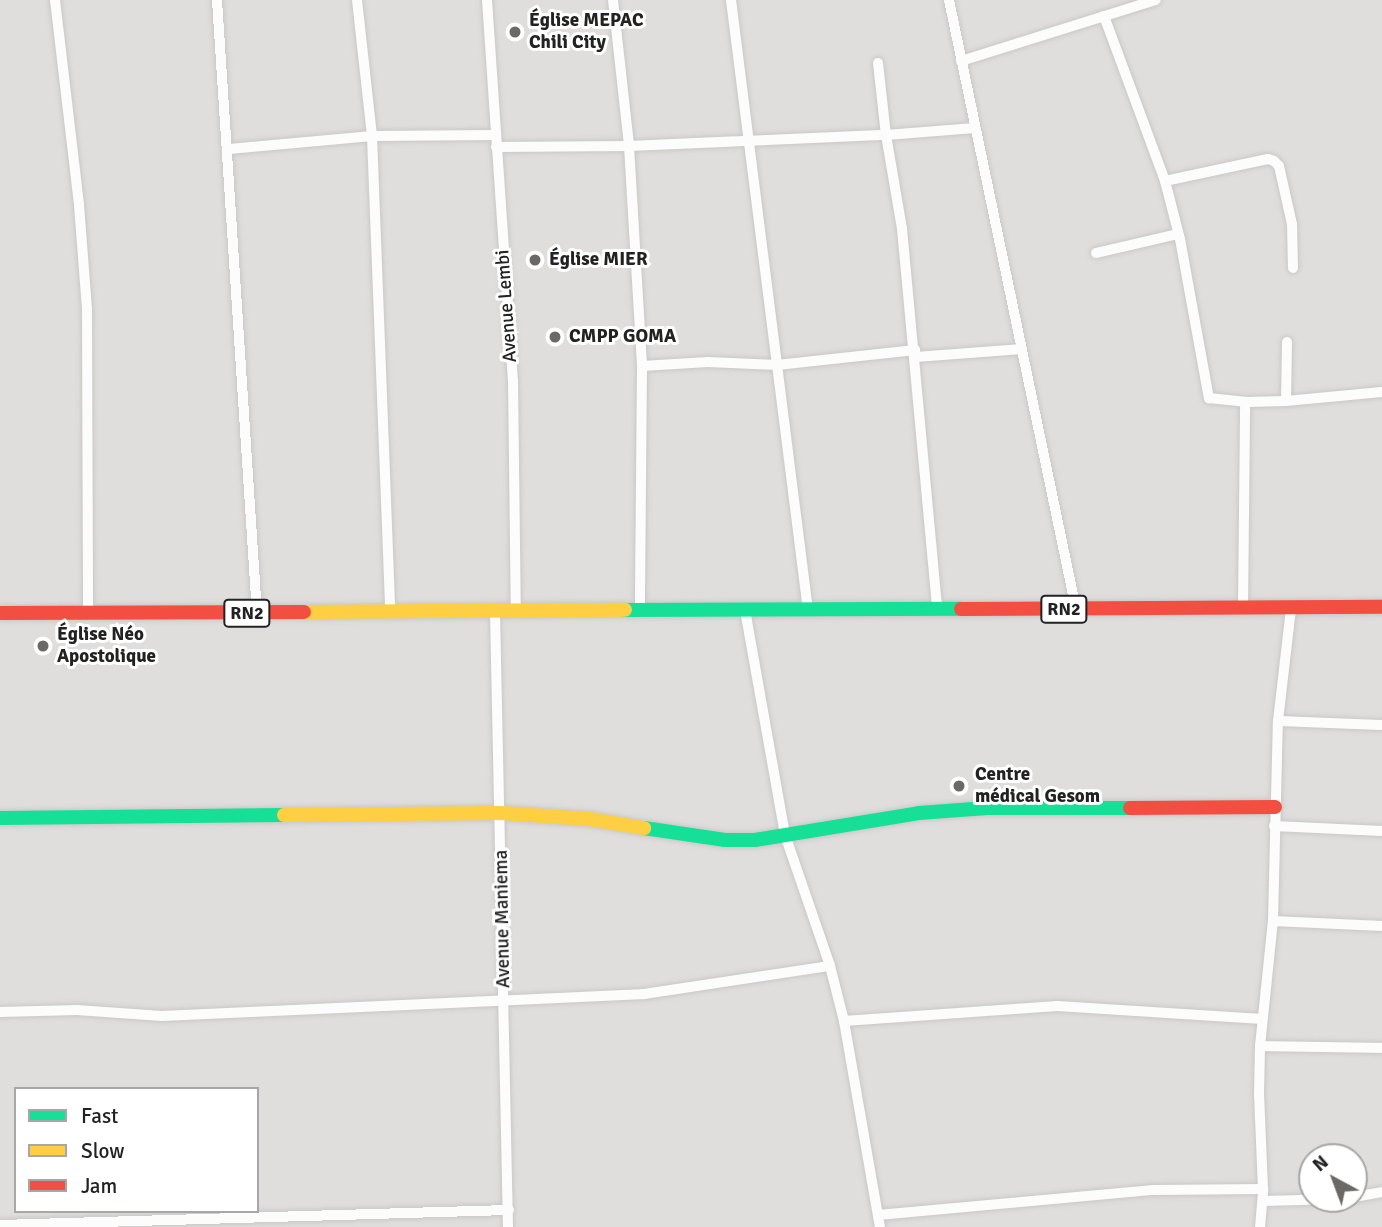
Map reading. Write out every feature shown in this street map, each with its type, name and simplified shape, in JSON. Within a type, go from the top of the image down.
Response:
[{"type":"main road","name":"RN2","points":[[0,613],[1382,607]]},
{"type":"main road","points":[[0,818],[501,813],[589,819],[725,840],[755,840],[919,813],[987,808],[1275,807]]},
{"type":"street","points":[[55,0],[79,205],[87,310],[88,613]]},
{"type":"street","points":[[217,0],[229,149],[257,613]]},
{"type":"street","points":[[357,0],[372,136],[390,612]]},
{"type":"street","name":"Avenue Lembi","points":[[487,0],[494,135],[513,380],[516,612]]},
{"type":"street","points":[[613,0],[629,146],[642,366],[640,610]]},
{"type":"street","points":[[731,0],[808,610]]},
{"type":"street","points":[[949,0],[1076,609]]},
{"type":"street","points":[[961,61],[1156,0]]},
{"type":"street","points":[[1104,16],[1165,181],[1178,234],[1207,395],[1211,399],[1245,402],[1382,392]]},
{"type":"street","points":[[878,63],[886,135],[902,229],[937,609]]},
{"type":"street","points":[[496,147],[629,146],[886,135],[975,128]]},
{"type":"street","points":[[229,149],[372,136],[494,135]]},
{"type":"street","points":[[1165,181],[1268,159],[1274,161],[1279,166],[1292,225],[1293,268]]},
{"type":"street","points":[[1096,253],[1178,234]]},
{"type":"street","points":[[1286,401],[1287,342]]},
{"type":"street","points":[[642,366],[708,362],[777,365],[1022,349]]},
{"type":"street","points":[[1243,607],[1245,402]]},
{"type":"street","points":[[1260,1227],[1263,1189],[1260,1046],[1273,920],[1278,720],[1291,608]]},
{"type":"street","points":[[745,610],[785,835],[830,966],[844,1021],[880,1227]]},
{"type":"street","name":"Avenue Maniema","points":[[495,612],[508,1227]]},
{"type":"street","points":[[1278,720],[1382,724]]},
{"type":"street","points":[[1274,826],[1382,831]]},
{"type":"street","points":[[1273,920],[1382,926]]},
{"type":"street","points":[[0,1012],[77,1010],[162,1016],[505,1002],[665,993],[830,966]]},
{"type":"street","points":[[844,1021],[1057,1006],[1263,1019]]},
{"type":"street","points":[[1260,1046],[1382,1048]]},
{"type":"street","points":[[878,1215],[1154,1190],[1263,1189]]},
{"type":"street","points":[[1263,1201],[1298,1200]]},
{"type":"street","points":[[0,1225],[223,1222],[509,1210]]},
{"type":"shaded area","points":[[0,0],[1382,0],[1382,1227],[0,1227]]},
{"type":"traffic: fast","points":[[625,610],[961,609]]},
{"type":"traffic: fast","points":[[644,828],[725,840],[755,840],[919,813],[987,808],[1130,808]]},
{"type":"traffic: fast","points":[[0,818],[284,815]]},
{"type":"traffic: slow","points":[[304,612],[625,610]]},
{"type":"traffic: slow","points":[[284,815],[501,813],[589,819],[644,828]]},
{"type":"traffic: jam","points":[[961,609],[1382,607]]},
{"type":"traffic: jam","points":[[0,613],[304,612]]},
{"type":"traffic: jam","points":[[1130,808],[1275,807]]},
{"type":"place","name":"Église MEPAC Chili City","points":[[515,32]]},
{"type":"place","name":"Église MIER","points":[[535,260]]},
{"type":"place","name":"CMPP GOMA","points":[[555,337]]},
{"type":"place","name":"Église Néo Apostolique","points":[[43,646]]},
{"type":"place","name":"Centre médical Gesom","points":[[959,786]]}]
